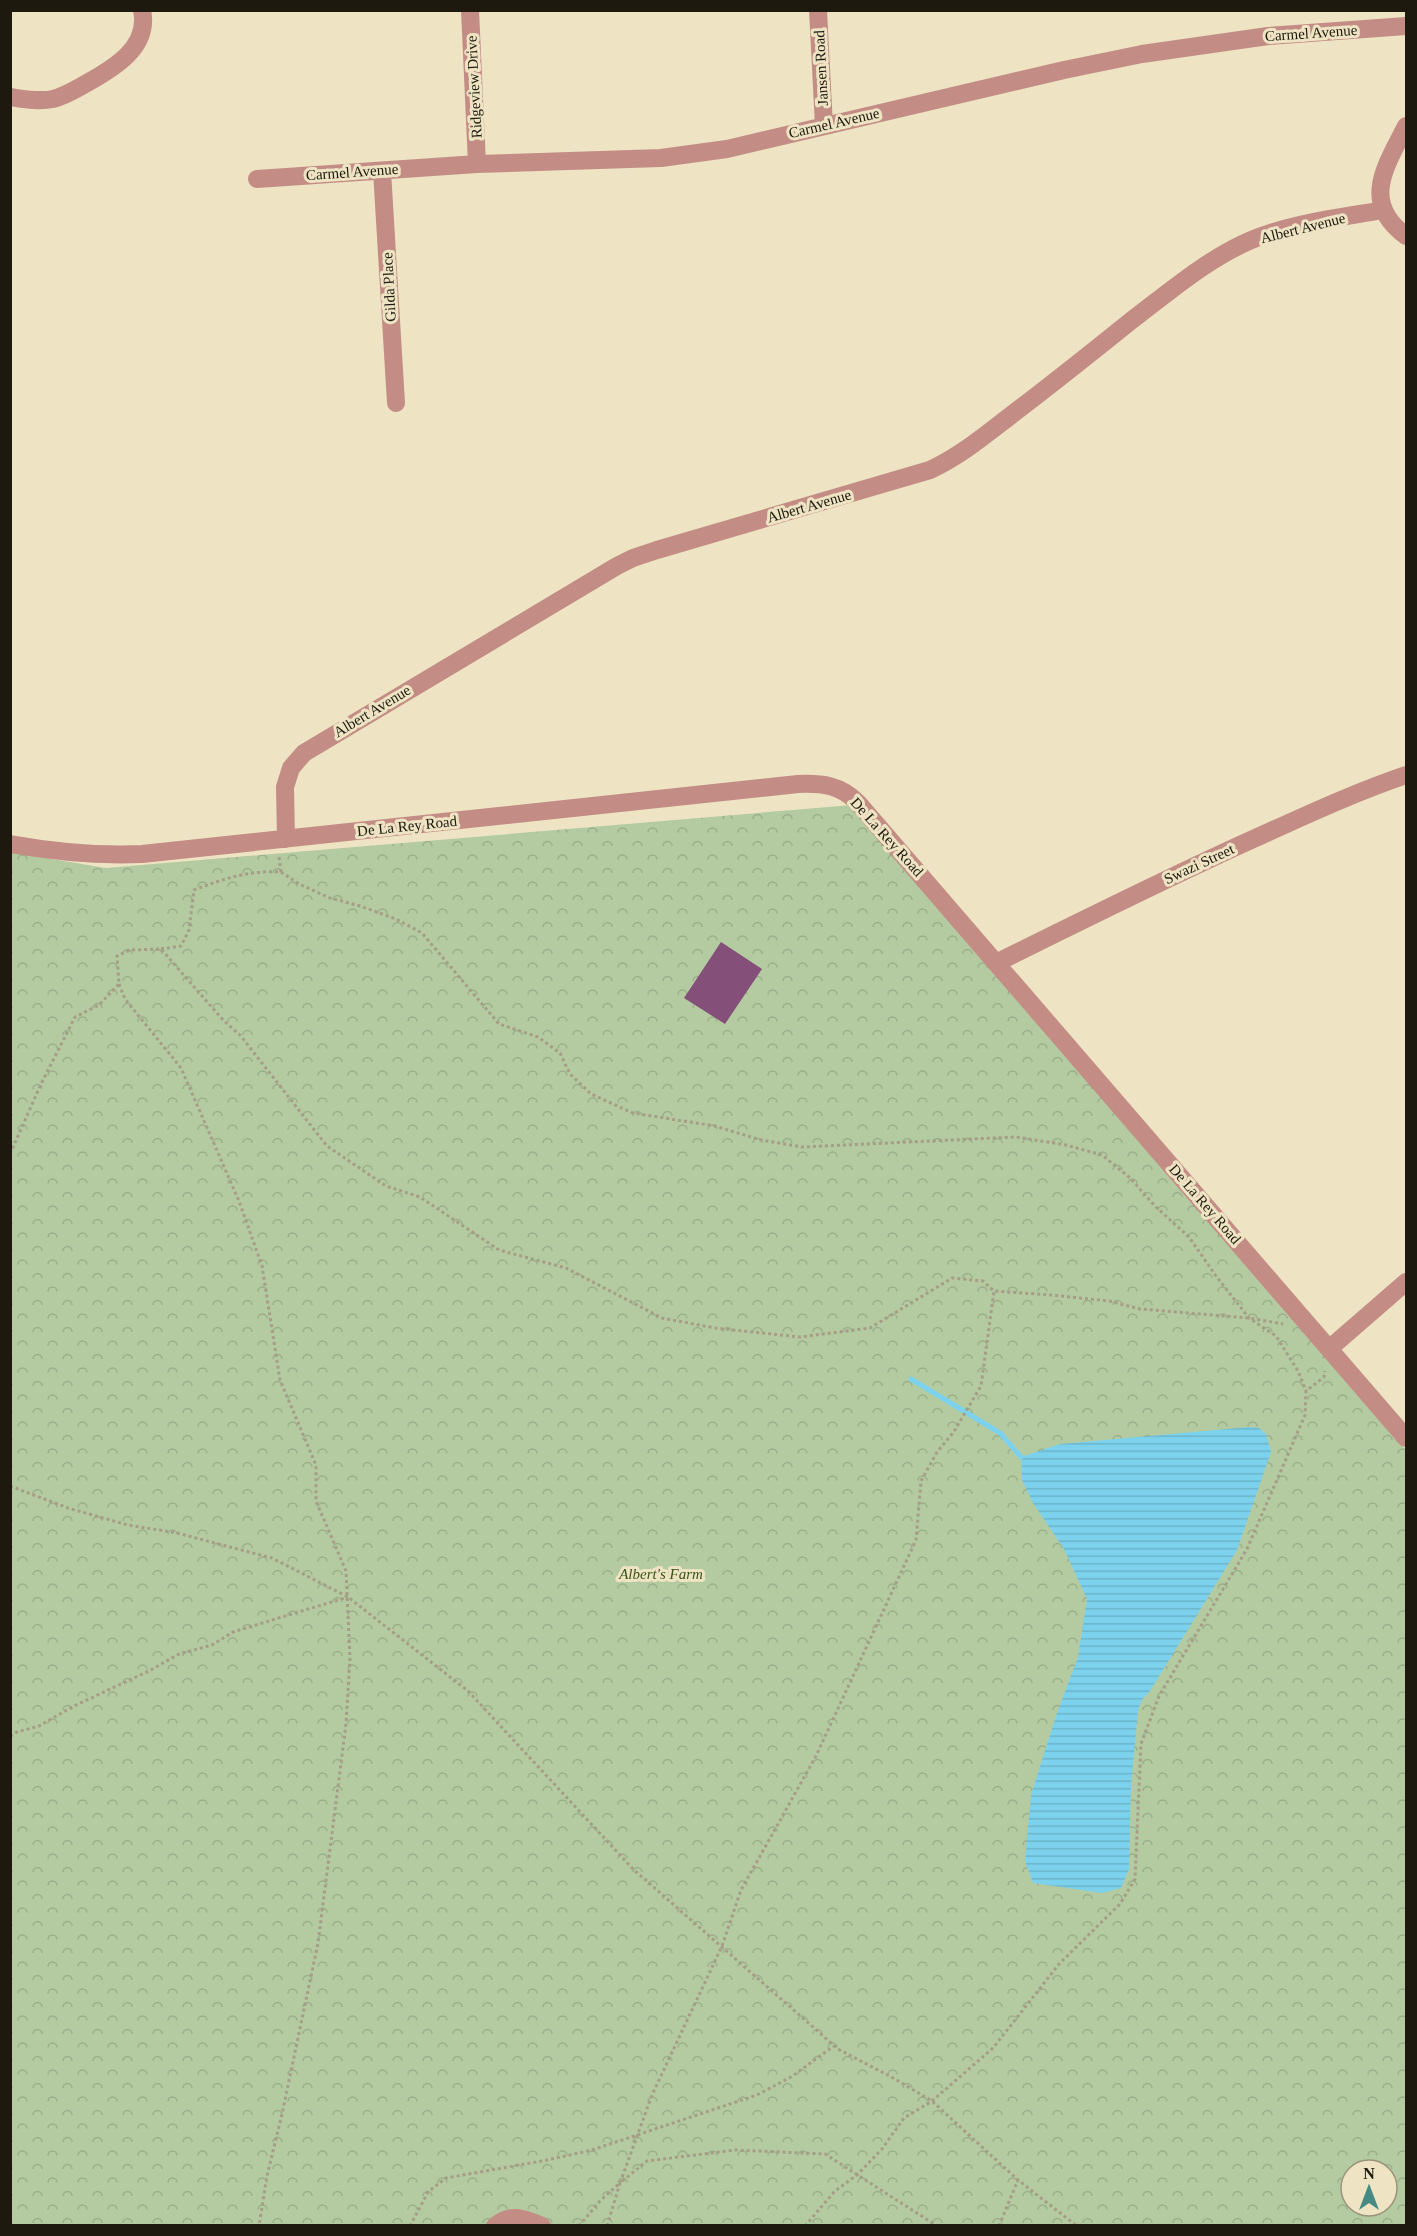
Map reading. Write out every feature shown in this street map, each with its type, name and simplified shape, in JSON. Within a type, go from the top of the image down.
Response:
[{"type":"street","points":[[10,97],[41,100],[53,98],[106,73],[124,60],[135,47],[143,26],[142,10]]},
{"type":"street","name":"Ridgeview Drive","points":[[470,10],[477,164]]},
{"type":"street","name":"Jansen Road","points":[[818,10],[824,126]]},
{"type":"street","name":"Carmel Avenue","points":[[257,179],[477,164],[661,158],[727,149],[1142,54],[1268,36],[1407,26]]},
{"type":"street","points":[[1407,126],[1390,157],[1380,182],[1380,199],[1383,210],[1388,220],[1407,236]]},
{"type":"street","name":"Gilda Place","points":[[382,171],[396,403]]},
{"type":"street","name":"Albert Avenue","points":[[286,838],[285,787],[291,768],[304,753],[617,566],[657,550],[930,470],[946,463],[984,437],[1176,286],[1230,251],[1280,231],[1383,210]]},
{"type":"street","name":"Swazi Street","points":[[996,963],[1130,896],[1246,842],[1344,799],[1407,775]]},
{"type":"street","name":"De La Rey Road","points":[[10,844],[64,852],[119,855],[798,784],[829,785],[841,789],[858,803],[1407,1438]]},
{"type":"street","points":[[1330,1348],[1407,1282]]},
{"type":"street","points":[[495,2226],[507,2218],[515,2217],[524,2218],[542,2226]]},
{"type":"path","points":[[281,872],[278,854],[286,838]]},
{"type":"path","points":[[259,2226],[267,2176],[318,1943],[346,1724],[350,1658],[346,1571],[316,1501],[316,1465],[280,1380],[262,1266],[239,1201],[181,1068],[125,999],[119,984],[117,956],[130,950],[181,946],[189,930],[194,890],[220,880],[260,871],[281,872],[299,884],[330,898],[387,916],[422,933],[499,1024],[538,1037],[560,1053],[570,1074],[591,1094],[633,1113],[715,1125],[761,1140],[802,1147],[1016,1137],[1066,1145],[1102,1155],[1129,1177],[1156,1207],[1189,1237],[1249,1318],[1276,1336],[1298,1371],[1306,1391],[1305,1415],[1247,1549],[1160,1696],[1141,1744],[1135,1879],[1120,1904],[1059,1964],[993,2048],[932,2101],[904,2118],[882,2149],[857,2175],[835,2191],[805,2226]]},
{"type":"path","points":[[161,949],[223,1020],[240,1035],[327,1146],[386,1186],[420,1197],[499,1250],[566,1268],[662,1318],[716,1328],[800,1337],[870,1328],[952,1278],[983,1281],[994,1291],[1098,1300],[1140,1309],[1249,1318],[1313,1329]]},
{"type":"path","points":[[10,1154],[40,1084],[75,1017],[99,1005],[119,984]]},
{"type":"path","points":[[607,2226],[652,2095],[722,1946],[741,1890],[816,1756],[916,1540],[921,1481],[937,1452],[953,1433],[981,1386],[994,1291]]},
{"type":"path","points":[[1306,1391],[1324,1377],[1330,1348]]},
{"type":"path","points":[[10,1486],[68,1508],[128,1525],[177,1533],[272,1558],[348,1597],[468,1691],[633,1869],[834,2046],[932,2101],[1018,2180],[1077,2226]]},
{"type":"path","points":[[10,1736],[39,1726],[179,1654],[212,1645],[232,1632],[348,1597]]},
{"type":"path","points":[[410,2226],[428,2192],[446,2178],[592,2150],[756,2095],[791,2077],[834,2046]]},
{"type":"path","points":[[579,2226],[600,2201],[647,2161],[735,2150],[825,2154],[938,2226]]},
{"type":"path","points":[[999,2226],[1018,2180]]},
{"type":"green space","name":"Albert's Farm","points":[[852,805],[1406,1450],[1406,2225],[11,2225],[10,852],[106,868]]},
{"type":"water","points":[[1259,1428],[1266,1434],[1271,1452],[1237,1550],[1150,1691],[1142,1700],[1138,1710],[1131,1786],[1129,1869],[1121,1888],[1102,1893],[1033,1883],[1025,1861],[1031,1795],[1057,1713],[1078,1657],[1087,1599],[1064,1549],[1033,1503],[1022,1480],[1021,1457],[1060,1444]]},
{"type":"building","points":[[721,942],[762,969],[725,1024],[684,998]]},
{"type":"waterway","points":[[911,1379],[1000,1433],[1021,1457]]}]
